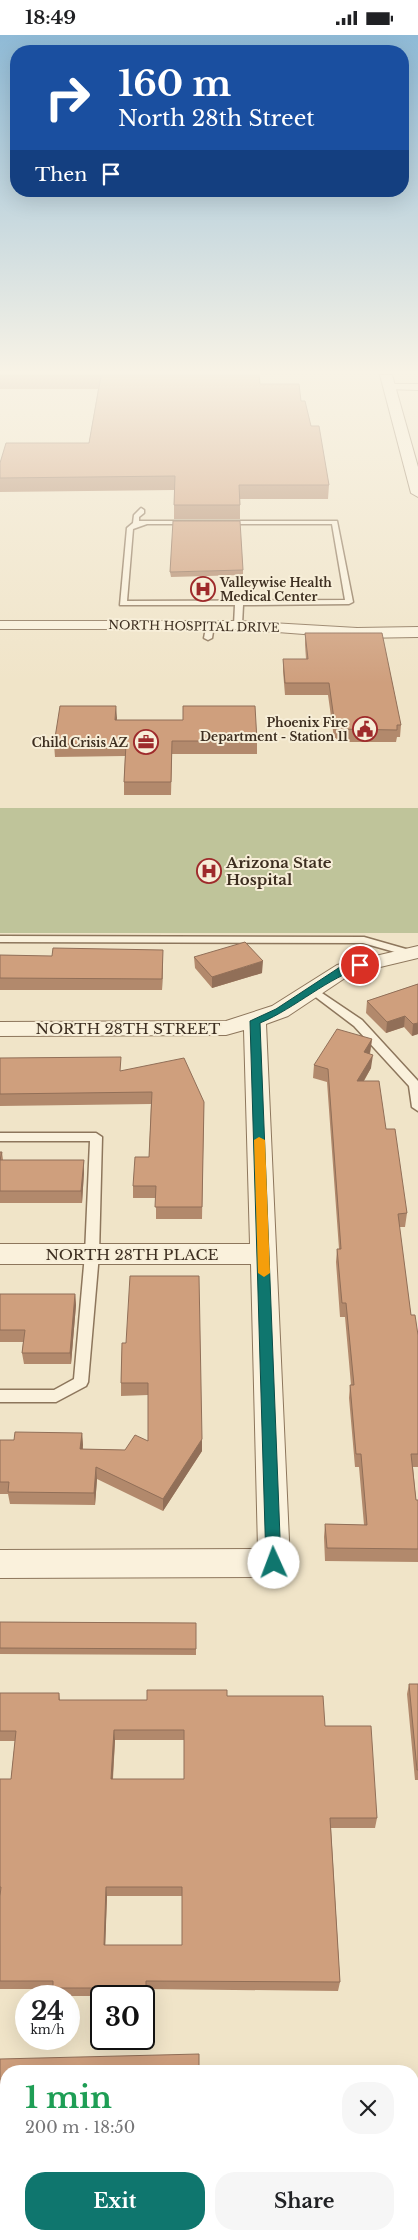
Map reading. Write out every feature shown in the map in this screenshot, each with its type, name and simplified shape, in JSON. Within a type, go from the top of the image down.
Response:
[{"type":"street","points":[[416,478],[418,493]]},
{"type":"street","name":"NORTH HOSPITAL DRIVE","points":[[0,625],[209,631],[238,625],[357,633],[418,633]]},
{"type":"street","name":"NORTH 28TH STREET","points":[[0,1029],[226,1028],[255,1021],[280,1011],[344,969],[413,952]]},
{"type":"street","points":[[0,1564],[274,1563],[255,1021]]},
{"type":"street","name":"NORTH 28TH PLACE","points":[[0,1253],[263,1253]]},
{"type":"lane","points":[[136,524],[136,516],[141,512],[146,517],[147,522]]},
{"type":"lane","points":[[147,522],[336,522],[349,602],[123,603],[130,529],[136,524],[147,522]]},
{"type":"lane","points":[[238,625],[239,602]]},
{"type":"lane","points":[[0,939],[364,940],[413,952]]},
{"type":"lane","points":[[313,990],[358,1023],[415,1085],[418,1107]]},
{"type":"lane","points":[[0,1137],[96,1137],[92,1253],[81,1382],[56,1396],[0,1396]]},
{"type":"green space","name":"Arizona State Hospital","points":[[0,808],[418,808],[418,933],[0,933]]},
{"type":"building","points":[[175,478],[328,478],[329,485],[239,485],[240,505],[174,505]]},
{"type":"building","points":[[173,521],[240,521],[243,570],[170,572]]},
{"type":"building","points":[[305,633],[382,633],[401,725],[397,725],[397,730],[337,729],[329,683],[285,683],[283,659],[308,659]]},
{"type":"building","points":[[60,706],[116,706],[115,720],[183,720],[183,706],[255,706],[257,741],[172,741],[171,782],[124,782],[126,744],[54,744]]},
{"type":"building","points":[[245,942],[263,961],[212,977],[194,957]]},
{"type":"building","points":[[53,948],[163,950],[162,979],[0,978],[0,955],[52,956]]},
{"type":"building","points":[[418,984],[418,1023],[413,1024],[405,1016],[387,1022],[367,1001]]},
{"type":"building","points":[[337,1029],[372,1039],[364,1052],[373,1055],[357,1081],[379,1081],[386,1129],[395,1129],[407,1213],[398,1214],[411,1315],[415,1315],[418,1335],[418,1454],[411,1454],[416,1500],[418,1500],[418,1549],[327,1548],[325,1524],[367,1525],[361,1454],[356,1454],[350,1385],[354,1385],[346,1303],[342,1303],[337,1249],[341,1249],[328,1069],[314,1065]]},
{"type":"building","points":[[121,1057],[120,1071],[184,1058],[204,1102],[202,1207],[155,1207],[156,1186],[133,1186],[135,1157],[149,1157],[152,1092],[0,1094],[0,1058]]},
{"type":"building","points":[[0,1160],[84,1160],[81,1191],[0,1191]]},
{"type":"building","points":[[130,1276],[199,1276],[202,1439],[163,1499],[96,1467],[94,1493],[8,1492],[9,1482],[0,1482],[0,1440],[14,1440],[15,1432],[82,1433],[80,1449],[125,1450],[135,1435],[148,1441],[148,1383],[121,1383],[122,1343],[126,1343]]},
{"type":"building","points":[[0,1294],[75,1294],[70,1353],[22,1353],[25,1330],[0,1330]]},
{"type":"building","points":[[0,1622],[196,1623],[196,1649],[0,1648]]},
{"type":"building","points":[[409,1684],[418,1684],[418,1770],[417,1770]]},
{"type":"building","points":[[147,1690],[227,1690],[227,1696],[323,1696],[325,1726],[371,1726],[377,1818],[330,1818],[340,1982],[146,1981],[146,1985],[90,1985],[90,1988],[80,1988],[80,1985],[53,1985],[53,1981],[0,1981],[0,1779],[11,1779],[16,1731],[0,1731],[0,1693],[59,1693],[59,1700],[147,1700]],"holes":[[[114,1730],[184,1730],[184,1779],[111,1779]],[[106,1887],[182,1887],[182,1945],[104,1945]]]},
{"type":"building","points":[[199,2054],[199,2065],[0,2065],[0,2059]]},
{"type":"slow traffic","points":[[259,1140],[264,1273]]},
{"type":"place","name":"Valleywise Health Medical Center","points":[[203,589]]},
{"type":"place","name":"Phoenix Fire Department - Station 11","points":[[365,729]]},
{"type":"place","name":"Child Crisis AZ","points":[[146,742]]},
{"type":"place","name":"Arizona State Hospital","points":[[209,871]]},
{"type":"route","points":[[274,1563],[255,1021],[280,1011],[344,969],[360,965]]}]
